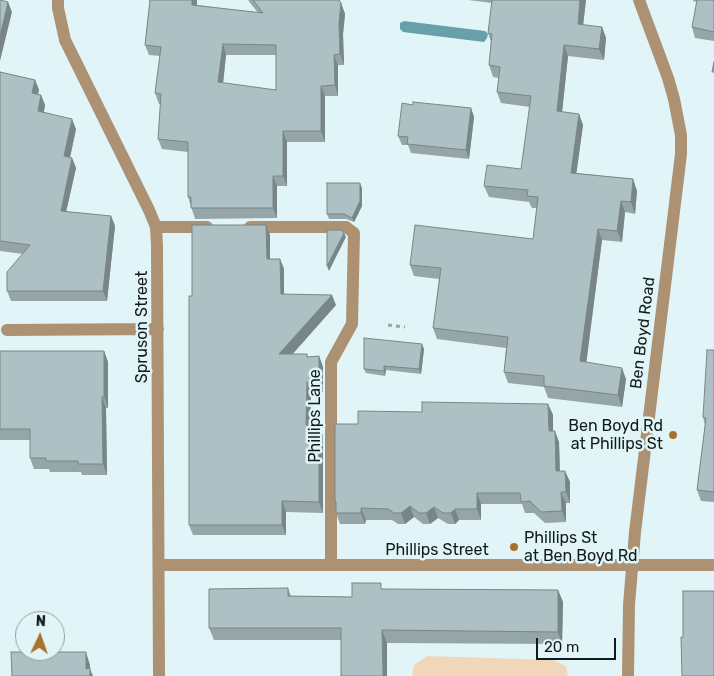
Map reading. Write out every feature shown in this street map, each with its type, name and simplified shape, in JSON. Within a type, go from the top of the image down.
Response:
[{"type":"street","name":"Spruson Street","points":[[58,0],[65,40],[156,227],[158,246],[159,676]]},
{"type":"street","name":"Ben Boyd Road","points":[[628,676],[629,605],[632,565],[678,183],[681,135],[668,78],[639,0]]},
{"type":"street","points":[[156,227],[217,226]]},
{"type":"street","name":"Phillips Lane","points":[[237,226],[346,226],[354,233],[352,324],[332,362],[331,566]]},
{"type":"street","points":[[7,330],[158,329]]},
{"type":"street","name":"Phillips Street","points":[[160,565],[714,566]]},
{"type":"path","points":[[388,326],[406,327]]},
{"type":"shaded area","points":[[427,656],[554,660],[566,666],[568,676],[412,676],[414,665]]},
{"type":"water","points":[[404,21],[485,31],[488,34],[484,42],[403,32],[400,29],[400,23]]},
{"type":"building","points":[[0,0],[8,2],[0,36]]},
{"type":"building","points":[[150,0],[192,0],[192,5],[263,13],[253,0],[339,0],[341,3],[339,23],[340,54],[334,55],[335,85],[321,86],[321,131],[283,131],[283,176],[273,176],[273,208],[191,208],[191,197],[188,197],[188,142],[158,139],[161,94],[155,93],[161,47],[145,45]],"holes":[[[223,44],[276,45],[276,90],[218,82]]]},
{"type":"building","points":[[492,0],[580,0],[578,24],[602,27],[599,49],[564,45],[557,111],[579,114],[571,173],[633,179],[631,202],[621,201],[617,231],[598,229],[580,361],[622,368],[618,395],[544,386],[544,376],[504,372],[508,337],[433,328],[441,268],[410,265],[415,225],[533,239],[538,197],[527,196],[528,190],[484,186],[487,165],[521,169],[531,96],[497,92],[500,67],[489,65],[492,34],[488,33]]},
{"type":"building","points":[[697,0],[714,0],[714,32],[692,27]]},
{"type":"building","points":[[0,72],[35,80],[32,93],[41,95],[38,111],[72,119],[64,156],[72,158],[61,211],[111,216],[103,291],[7,291],[7,272],[30,245],[0,241]]},
{"type":"building","points":[[413,102],[471,108],[466,150],[407,144],[408,137],[398,136],[402,103],[413,105]]},
{"type":"building","points":[[327,183],[360,183],[360,201],[352,218],[344,214],[327,214]]},
{"type":"building","points":[[192,225],[266,225],[267,259],[280,259],[281,294],[332,295],[279,354],[307,354],[307,357],[319,356],[319,382],[307,382],[306,425],[319,425],[319,502],[282,501],[282,525],[189,525],[189,296],[192,296]]},
{"type":"building","points":[[327,230],[342,230],[344,233],[327,266]]},
{"type":"building","points":[[364,338],[422,344],[419,369],[384,366],[384,371],[364,369]]},
{"type":"building","points":[[707,350],[714,350],[714,492],[697,490],[706,418],[703,417]]},
{"type":"building","points":[[0,351],[104,351],[104,397],[102,397],[103,464],[78,464],[78,461],[46,461],[46,458],[30,458],[30,429],[0,429]]},
{"type":"building","points":[[422,402],[548,404],[549,431],[555,431],[556,471],[565,471],[566,492],[561,492],[562,511],[541,512],[530,501],[521,502],[520,493],[477,493],[477,509],[455,509],[451,513],[443,513],[434,507],[426,513],[419,513],[410,506],[401,513],[394,513],[388,509],[361,508],[361,513],[336,513],[335,424],[358,424],[358,411],[422,412]]},
{"type":"building","points":[[352,583],[381,583],[381,589],[558,590],[558,632],[382,630],[383,676],[341,676],[341,628],[209,628],[209,589],[288,588],[288,596],[352,597]]},
{"type":"building","points":[[683,591],[714,591],[714,676],[682,676]]},
{"type":"building","points":[[11,652],[15,652],[15,661],[65,661],[65,652],[86,652],[86,669],[90,668],[90,676],[12,676]]},
{"type":"place","name":"Ben Boyd Rd at Phillips St","points":[[673,435]]},
{"type":"place","name":"Phillips St at Ben Boyd Rd","points":[[514,547]]}]
